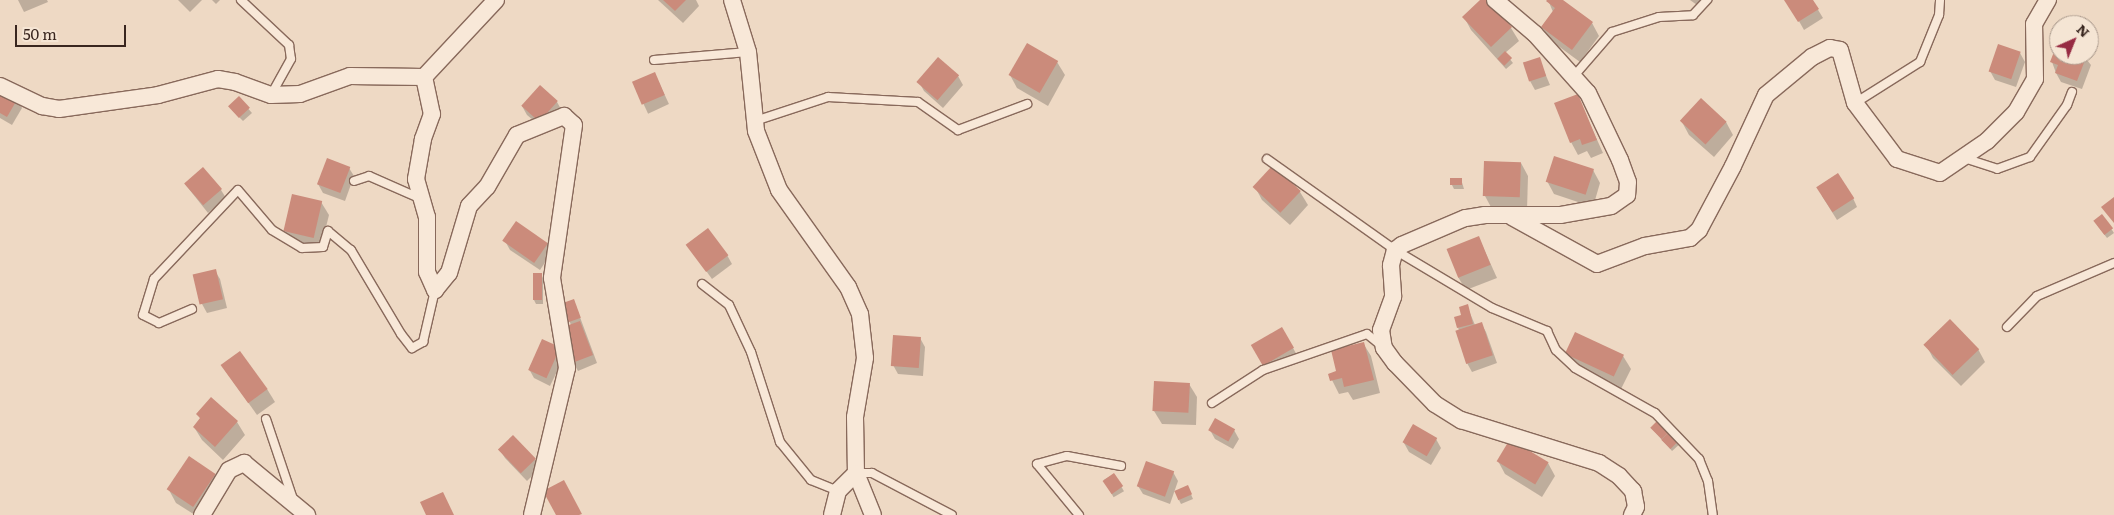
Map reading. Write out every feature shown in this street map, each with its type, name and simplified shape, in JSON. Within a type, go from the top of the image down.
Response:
[{"type":"street","points":[[0,86],[42,106],[59,109],[158,95],[218,79],[235,82],[272,95],[300,94],[350,76],[424,77],[496,0]]},
{"type":"street","points":[[732,0],[748,52],[756,131],[779,190],[848,286],[860,314],[865,358],[855,417],[856,474],[873,515]]},
{"type":"street","points":[[1495,0],[1535,34],[1588,93],[1599,112],[1628,182],[1627,195],[1611,206],[1601,209],[1560,215],[1484,215],[1465,218],[1402,245],[1395,250],[1390,265],[1393,297],[1381,330],[1384,348],[1395,363],[1435,404],[1461,420],[1599,462],[1619,476],[1633,491],[1636,506],[1632,515]]},
{"type":"street","points":[[1510,216],[1597,264],[1645,246],[1690,238],[1699,230],[1766,96],[1812,57],[1830,48],[1840,50],[1855,103],[1897,159],[1940,173],[1987,141],[2016,112],[2035,79],[2034,24],[2048,0]]},
{"type":"street","points":[[424,77],[432,114],[423,139],[416,180],[427,217],[427,272],[435,290],[449,273],[469,206],[487,187],[517,135],[564,116],[574,125],[552,278],[567,368],[532,515]]},
{"type":"street","points":[[202,515],[229,470],[244,463],[307,515]]},
{"type":"street","points":[[832,515],[838,491],[856,474]]},
{"type":"lane","points":[[242,0],[289,45],[291,59],[272,95]]},
{"type":"lane","points":[[1574,76],[1612,32],[1659,17],[1693,15],[1707,0]]},
{"type":"lane","points":[[1855,103],[1920,62],[1938,15],[1940,0]]},
{"type":"lane","points":[[654,60],[748,52]]},
{"type":"lane","points":[[1962,158],[1996,169],[2030,158],[2067,105],[2072,92]]},
{"type":"lane","points":[[755,121],[828,97],[918,102],[958,130],[1027,104]]},
{"type":"lane","points":[[1267,160],[1395,250],[1492,308],[1547,331],[1556,350],[1575,368],[1655,413],[1699,459],[1708,481],[1713,515]]},
{"type":"lane","points":[[354,181],[369,176],[421,198]]},
{"type":"lane","points":[[192,309],[159,323],[142,315],[154,280],[238,190],[272,230],[302,248],[323,247],[328,232],[351,250],[412,348],[423,342],[435,290]]},
{"type":"lane","points":[[2007,327],[2037,296],[2114,263]]},
{"type":"lane","points":[[702,284],[729,305],[751,352],[780,442],[811,480],[838,491]]},
{"type":"lane","points":[[1212,403],[1263,370],[1367,334],[1384,348]]},
{"type":"lane","points":[[266,418],[294,503]]},
{"type":"lane","points":[[1079,515],[1037,464],[1067,456],[1121,466]]},
{"type":"lane","points":[[856,474],[872,472],[952,515]]},
{"type":"building","points":[[663,0],[686,0],[675,11]]},
{"type":"building","points":[[1480,0],[1487,0],[1512,27],[1491,47],[1462,17]]},
{"type":"building","points":[[1547,0],[1563,0],[1593,22],[1572,50],[1541,27],[1555,8]]},
{"type":"building","points":[[1784,0],[1813,0],[1819,9],[1798,22]]},
{"type":"building","points":[[1027,43],[1058,61],[1040,93],[1008,75]]},
{"type":"building","points":[[1998,44],[2021,52],[2011,79],[1989,71]]},
{"type":"building","points":[[1505,51],[1512,58],[1504,66],[1497,59]]},
{"type":"building","points":[[938,57],[959,75],[937,100],[916,82]]},
{"type":"building","points":[[1540,57],[1546,76],[1529,82],[1523,63]]},
{"type":"building","points":[[2058,65],[2083,65],[2077,81],[2055,73]]},
{"type":"building","points":[[655,72],[665,95],[642,105],[632,82]]},
{"type":"building","points":[[540,85],[558,101],[539,122],[521,106]]},
{"type":"building","points":[[0,88],[18,98],[7,117],[0,113]]},
{"type":"building","points":[[1578,94],[1597,140],[1582,145],[1580,139],[1570,143],[1554,103]]},
{"type":"building","points":[[239,96],[250,108],[239,118],[228,106]]},
{"type":"building","points":[[1701,98],[1727,122],[1705,145],[1680,121]]},
{"type":"building","points":[[1554,156],[1594,169],[1586,195],[1546,182]]},
{"type":"building","points":[[327,158],[350,167],[340,193],[317,184]]},
{"type":"building","points":[[1484,161],[1521,162],[1520,197],[1483,196]]},
{"type":"building","points":[[1273,165],[1301,191],[1280,213],[1253,187]]},
{"type":"building","points":[[203,167],[222,189],[203,205],[184,183]]},
{"type":"building","points":[[1838,173],[1854,198],[1833,212],[1816,187]]},
{"type":"building","points":[[1450,178],[1462,178],[1462,185],[1450,185]]},
{"type":"building","points":[[292,194],[322,201],[314,238],[283,231]]},
{"type":"building","points":[[2114,197],[2114,223],[2101,207]]},
{"type":"building","points":[[2102,214],[2113,228],[2104,235],[2093,221]]},
{"type":"building","points":[[516,221],[548,243],[534,263],[502,241]]},
{"type":"building","points":[[708,228],[728,255],[706,272],[686,245]]},
{"type":"building","points":[[1479,236],[1491,265],[1458,278],[1447,249]]},
{"type":"building","points":[[216,269],[223,299],[200,305],[193,274]]},
{"type":"building","points":[[533,273],[542,273],[542,300],[533,300]]},
{"type":"building","points":[[574,299],[581,318],[568,323],[561,304]]},
{"type":"building","points":[[1468,304],[1473,324],[1457,328],[1454,317],[1461,315],[1459,307]]},
{"type":"building","points":[[1950,319],[1979,349],[1953,375],[1923,345]]},
{"type":"building","points":[[580,321],[593,355],[572,363],[563,340],[570,337],[566,326]]},
{"type":"building","points":[[1482,322],[1493,355],[1466,364],[1455,331]]},
{"type":"building","points":[[1282,327],[1294,348],[1263,366],[1251,345]]},
{"type":"building","points":[[1575,332],[1624,355],[1614,377],[1565,354]]},
{"type":"building","points":[[893,335],[921,337],[919,368],[891,366]]},
{"type":"building","points":[[542,339],[560,347],[546,378],[528,370]]},
{"type":"building","points":[[1364,342],[1374,380],[1344,387],[1342,378],[1330,381],[1328,374],[1336,371],[1331,350]]},
{"type":"building","points":[[240,351],[268,389],[248,403],[221,365]]},
{"type":"building","points":[[1154,381],[1190,383],[1188,413],[1152,411]]},
{"type":"building","points":[[211,397],[238,421],[215,447],[193,427],[200,418],[196,414]]},
{"type":"building","points":[[1215,418],[1235,429],[1228,441],[1208,430]]},
{"type":"building","points":[[1658,420],[1669,431],[1662,439],[1650,428]]},
{"type":"building","points":[[1413,424],[1437,438],[1427,456],[1402,442]]},
{"type":"building","points":[[1669,432],[1678,441],[1670,449],[1661,440]]},
{"type":"building","points":[[513,435],[536,459],[521,473],[498,450]]},
{"type":"building","points":[[1510,439],[1549,462],[1535,484],[1497,461]]},
{"type":"building","points":[[189,456],[216,474],[193,507],[167,489]]},
{"type":"building","points":[[1146,461],[1174,471],[1165,497],[1137,486]]},
{"type":"building","points":[[1114,473],[1123,486],[1112,494],[1103,481]]},
{"type":"building","points":[[564,480],[582,514],[556,515],[543,491]]},
{"type":"building","points":[[1188,485],[1192,494],[1178,500],[1174,491]]},
{"type":"building","points":[[443,492],[454,515],[426,515],[420,502]]}]
